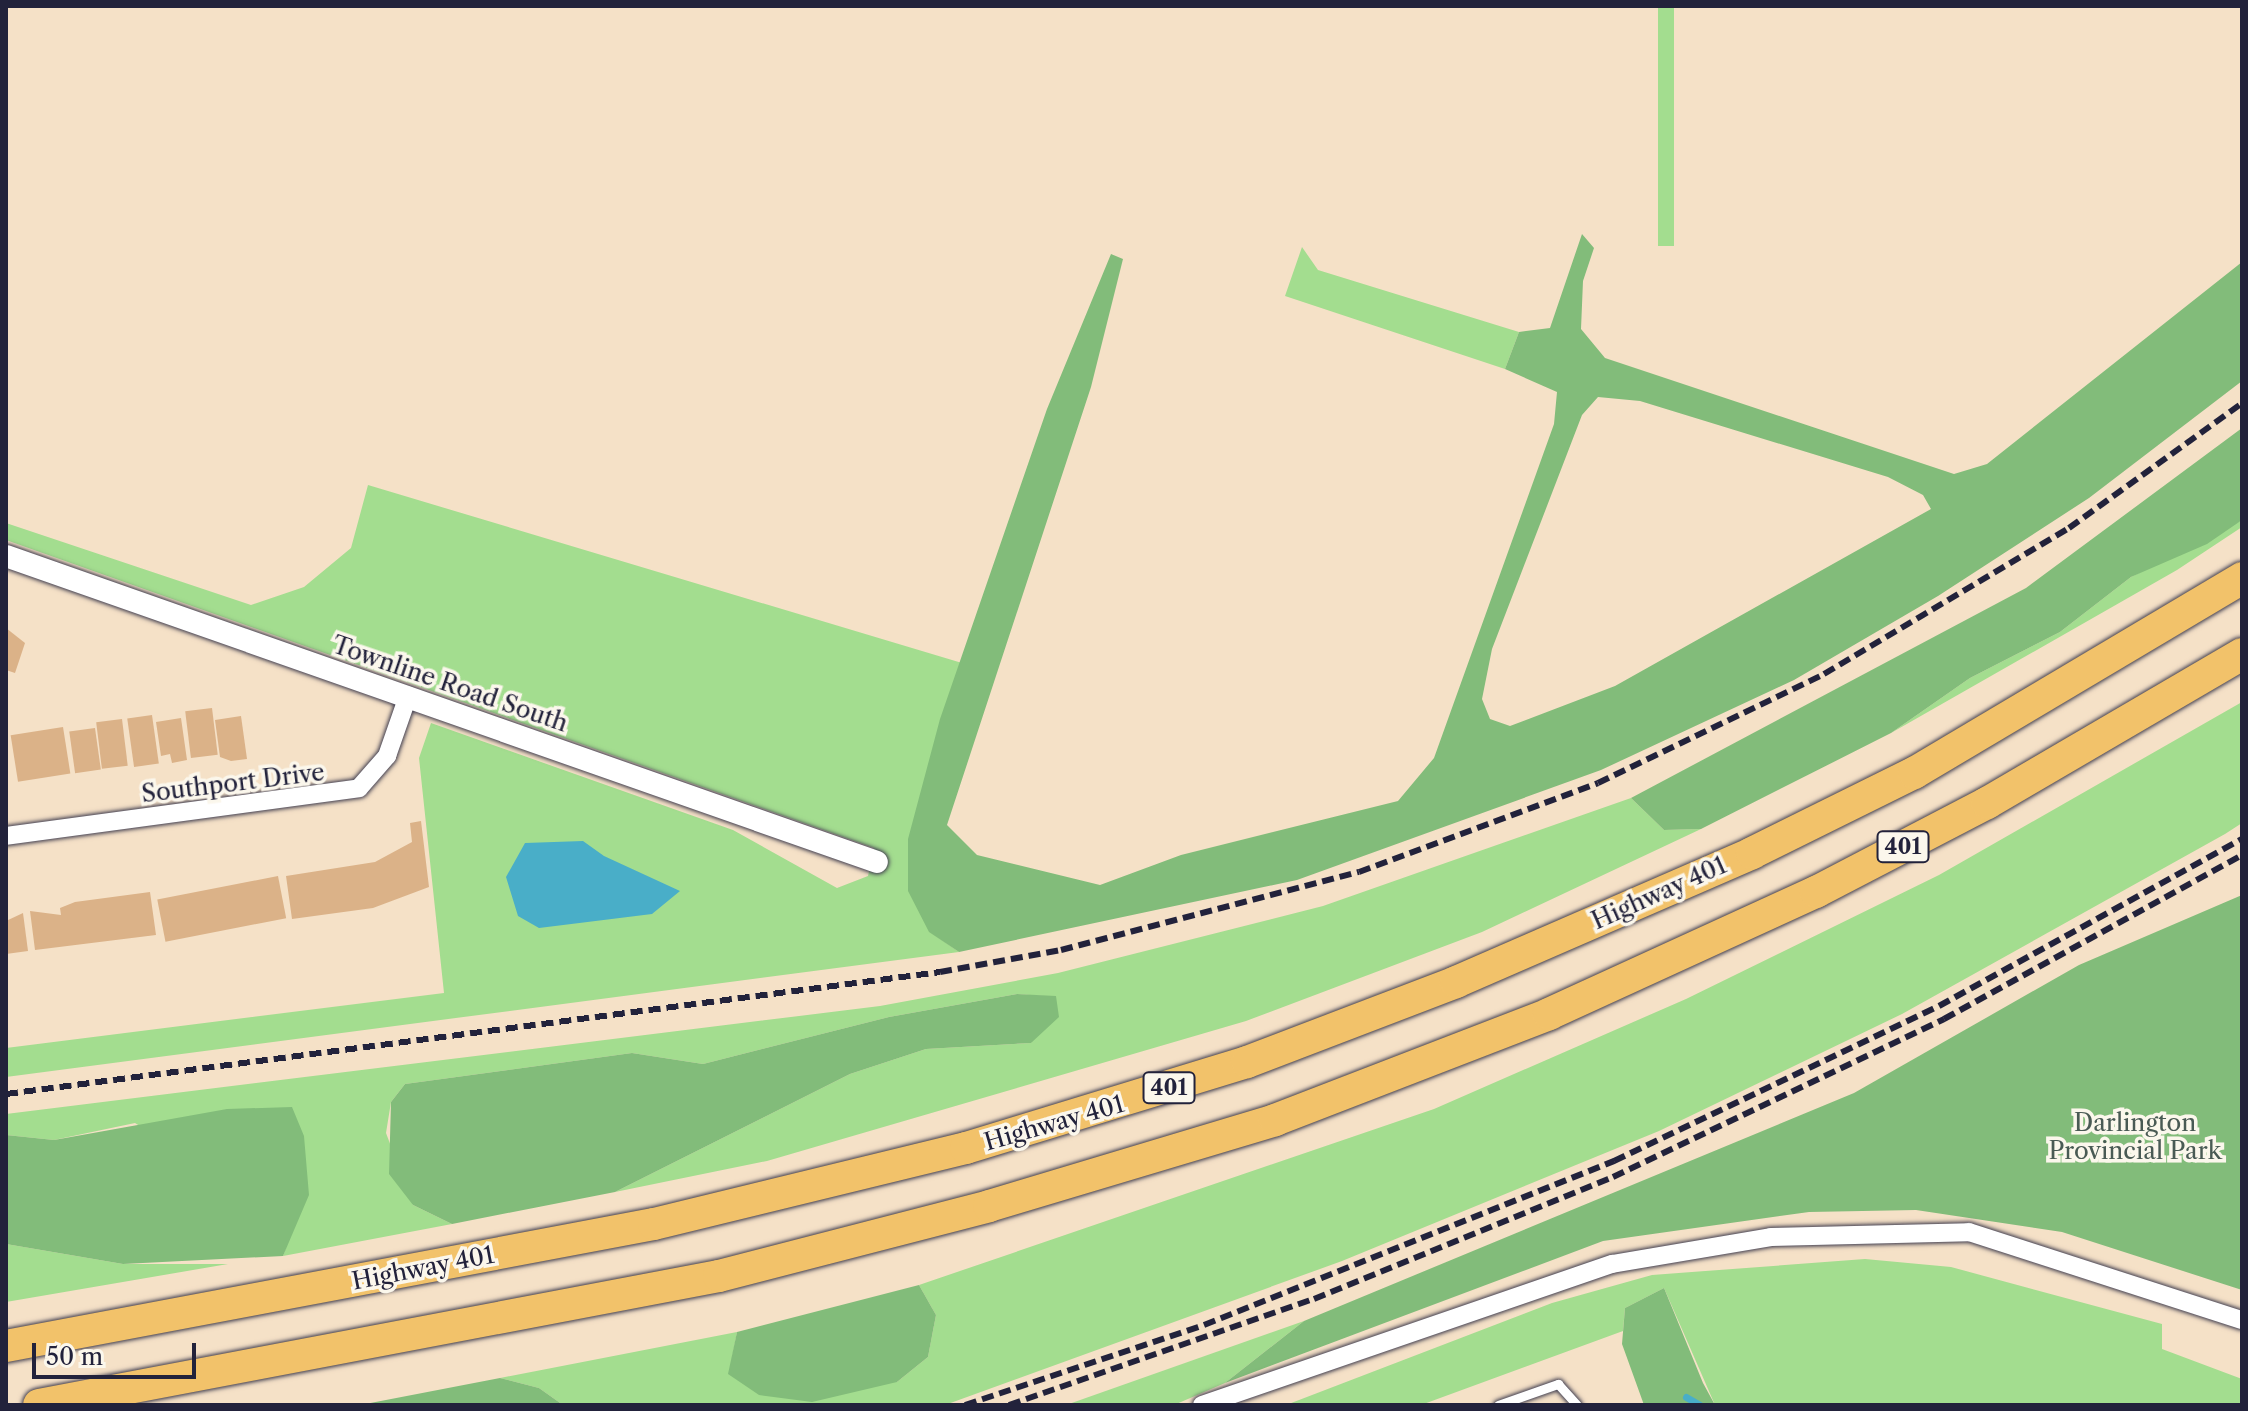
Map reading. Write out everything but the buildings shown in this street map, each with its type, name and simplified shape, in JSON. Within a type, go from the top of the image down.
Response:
[{"type":"highway","name":"Highway 401","points":[[6,1346],[654,1224],[980,1144],[1247,1062],[1456,982],[1752,853],[1956,749],[2242,578]]},
{"type":"highway","name":"401","points":[[39,1405],[719,1276],[989,1206],[1275,1120],[1549,1014],[1816,892],[1987,803],[2242,654]]},
{"type":"street","name":"Townline Road South","points":[[6,556],[877,862]]},
{"type":"street","name":"Southport Drive","points":[[6,836],[359,788],[387,756],[408,696]]},
{"type":"street","points":[[1202,1405],[1612,1264],[1771,1237],[1969,1232],[2242,1320]]},
{"type":"lane","points":[[1498,1405],[1558,1384],[1577,1405]]},
{"type":"green space","points":[[1658,6],[1674,6],[1674,246],[1658,246]]},
{"type":"green space","points":[[1582,234],[1594,248],[1583,281],[1581,329],[1605,358],[1954,474],[1987,464],[2242,262],[2242,381],[2089,498],[1938,596],[1794,680],[1601,770],[1297,880],[959,952],[929,932],[908,891],[908,839],[940,719],[1047,409],[1111,254],[1123,259],[1091,387],[947,825],[977,855],[1100,885],[1181,855],[1398,801],[1434,758],[1554,424],[1557,392],[1505,369],[1519,332],[1550,328]],"holes":[[[1598,397],[1640,401],[1888,477],[1923,495],[1931,509],[1615,686],[1510,726],[1490,719],[1482,699],[1492,649],[1582,415]]]},
{"type":"green space","points":[[1302,247],[1318,270],[1519,332],[1505,369],[1285,296]]},
{"type":"green space","points":[[2242,428],[2242,520],[2207,544],[2131,577],[2060,632],[1970,678],[1891,733],[1701,829],[1664,830],[1631,798],[2026,588]]},
{"type":"green space","points":[[368,485],[962,663],[929,931],[959,952],[6,1077],[6,1048],[444,993],[419,758],[431,723],[733,830],[837,888],[868,876],[874,848],[6,540],[6,523],[251,605],[304,587],[351,548]]},
{"type":"green space","points":[[2242,520],[2242,527],[2177,570],[1891,733],[1970,678],[2060,632],[2131,577]]},
{"type":"green space","points":[[2242,702],[2242,823],[2225,834],[1902,1014],[1659,1131],[1342,1261],[945,1405],[563,1405],[539,1388],[500,1378],[737,1332],[729,1374],[897,1382],[928,1357],[936,1315],[919,1285],[1434,1109],[1686,999],[1939,875]]},
{"type":"green space","points":[[1631,798],[1664,830],[1701,829],[1482,932],[1246,1021],[767,1161],[615,1192],[850,1074],[926,1049],[1031,1043],[1056,997],[1017,994],[889,1017],[703,1064],[632,1053],[405,1084],[391,1102],[386,1133],[413,1205],[452,1224],[283,1256],[294,1225],[135,1123],[54,1140],[6,1135],[6,1114],[880,1006],[1058,973],[1323,906]]},
{"type":"green space","name":"Darlington Provincial Park","points":[[2242,895],[2242,1290],[2062,1232],[1916,1210],[1809,1212],[1603,1241],[1225,1383],[1304,1321],[1854,1093],[2079,965]]},
{"type":"green space","points":[[1017,994],[1056,996],[1059,1017],[1031,1043],[926,1049],[850,1074],[615,1192],[452,1224],[413,1205],[389,1174],[391,1102],[405,1084],[632,1053],[703,1064],[889,1017]]},
{"type":"green space","points":[[292,1107],[304,1136],[309,1195],[283,1256],[123,1264],[6,1244],[6,1135],[54,1140],[227,1109]]},
{"type":"green space","points":[[6,1244],[123,1264],[228,1264],[6,1302]]},
{"type":"green space","points":[[1865,1259],[1951,1267],[2162,1324],[2162,1349],[2242,1379],[2242,1405],[1715,1405],[1664,1288],[1625,1308],[1623,1331],[1421,1405],[1286,1405],[1552,1303],[1652,1275]]},
{"type":"green space","points":[[919,1285],[936,1315],[928,1357],[897,1382],[812,1402],[759,1395],[728,1374],[737,1332]]},
{"type":"green space","points":[[1664,1288],[1715,1405],[1644,1405],[1622,1344],[1625,1308]]},
{"type":"green space","points":[[1304,1321],[1225,1383],[1174,1405],[1066,1405]]},
{"type":"green space","points":[[500,1378],[539,1388],[563,1405],[360,1405]]},
{"type":"water","points":[[583,841],[604,856],[680,891],[652,914],[539,928],[518,916],[506,877],[525,843]]},
{"type":"waterway","points":[[1686,1397],[1700,1405]]},
{"type":"railway","points":[[6,1094],[940,972],[1061,950],[1359,872],[1598,783],[1824,674],[2069,528],[2242,403]]},
{"type":"railway","points":[[965,1405],[1204,1325],[1614,1161],[1939,1006],[2242,839]]},
{"type":"railway","points":[[1009,1405],[1314,1299],[1613,1177],[1944,1019],[2242,855]]}]
